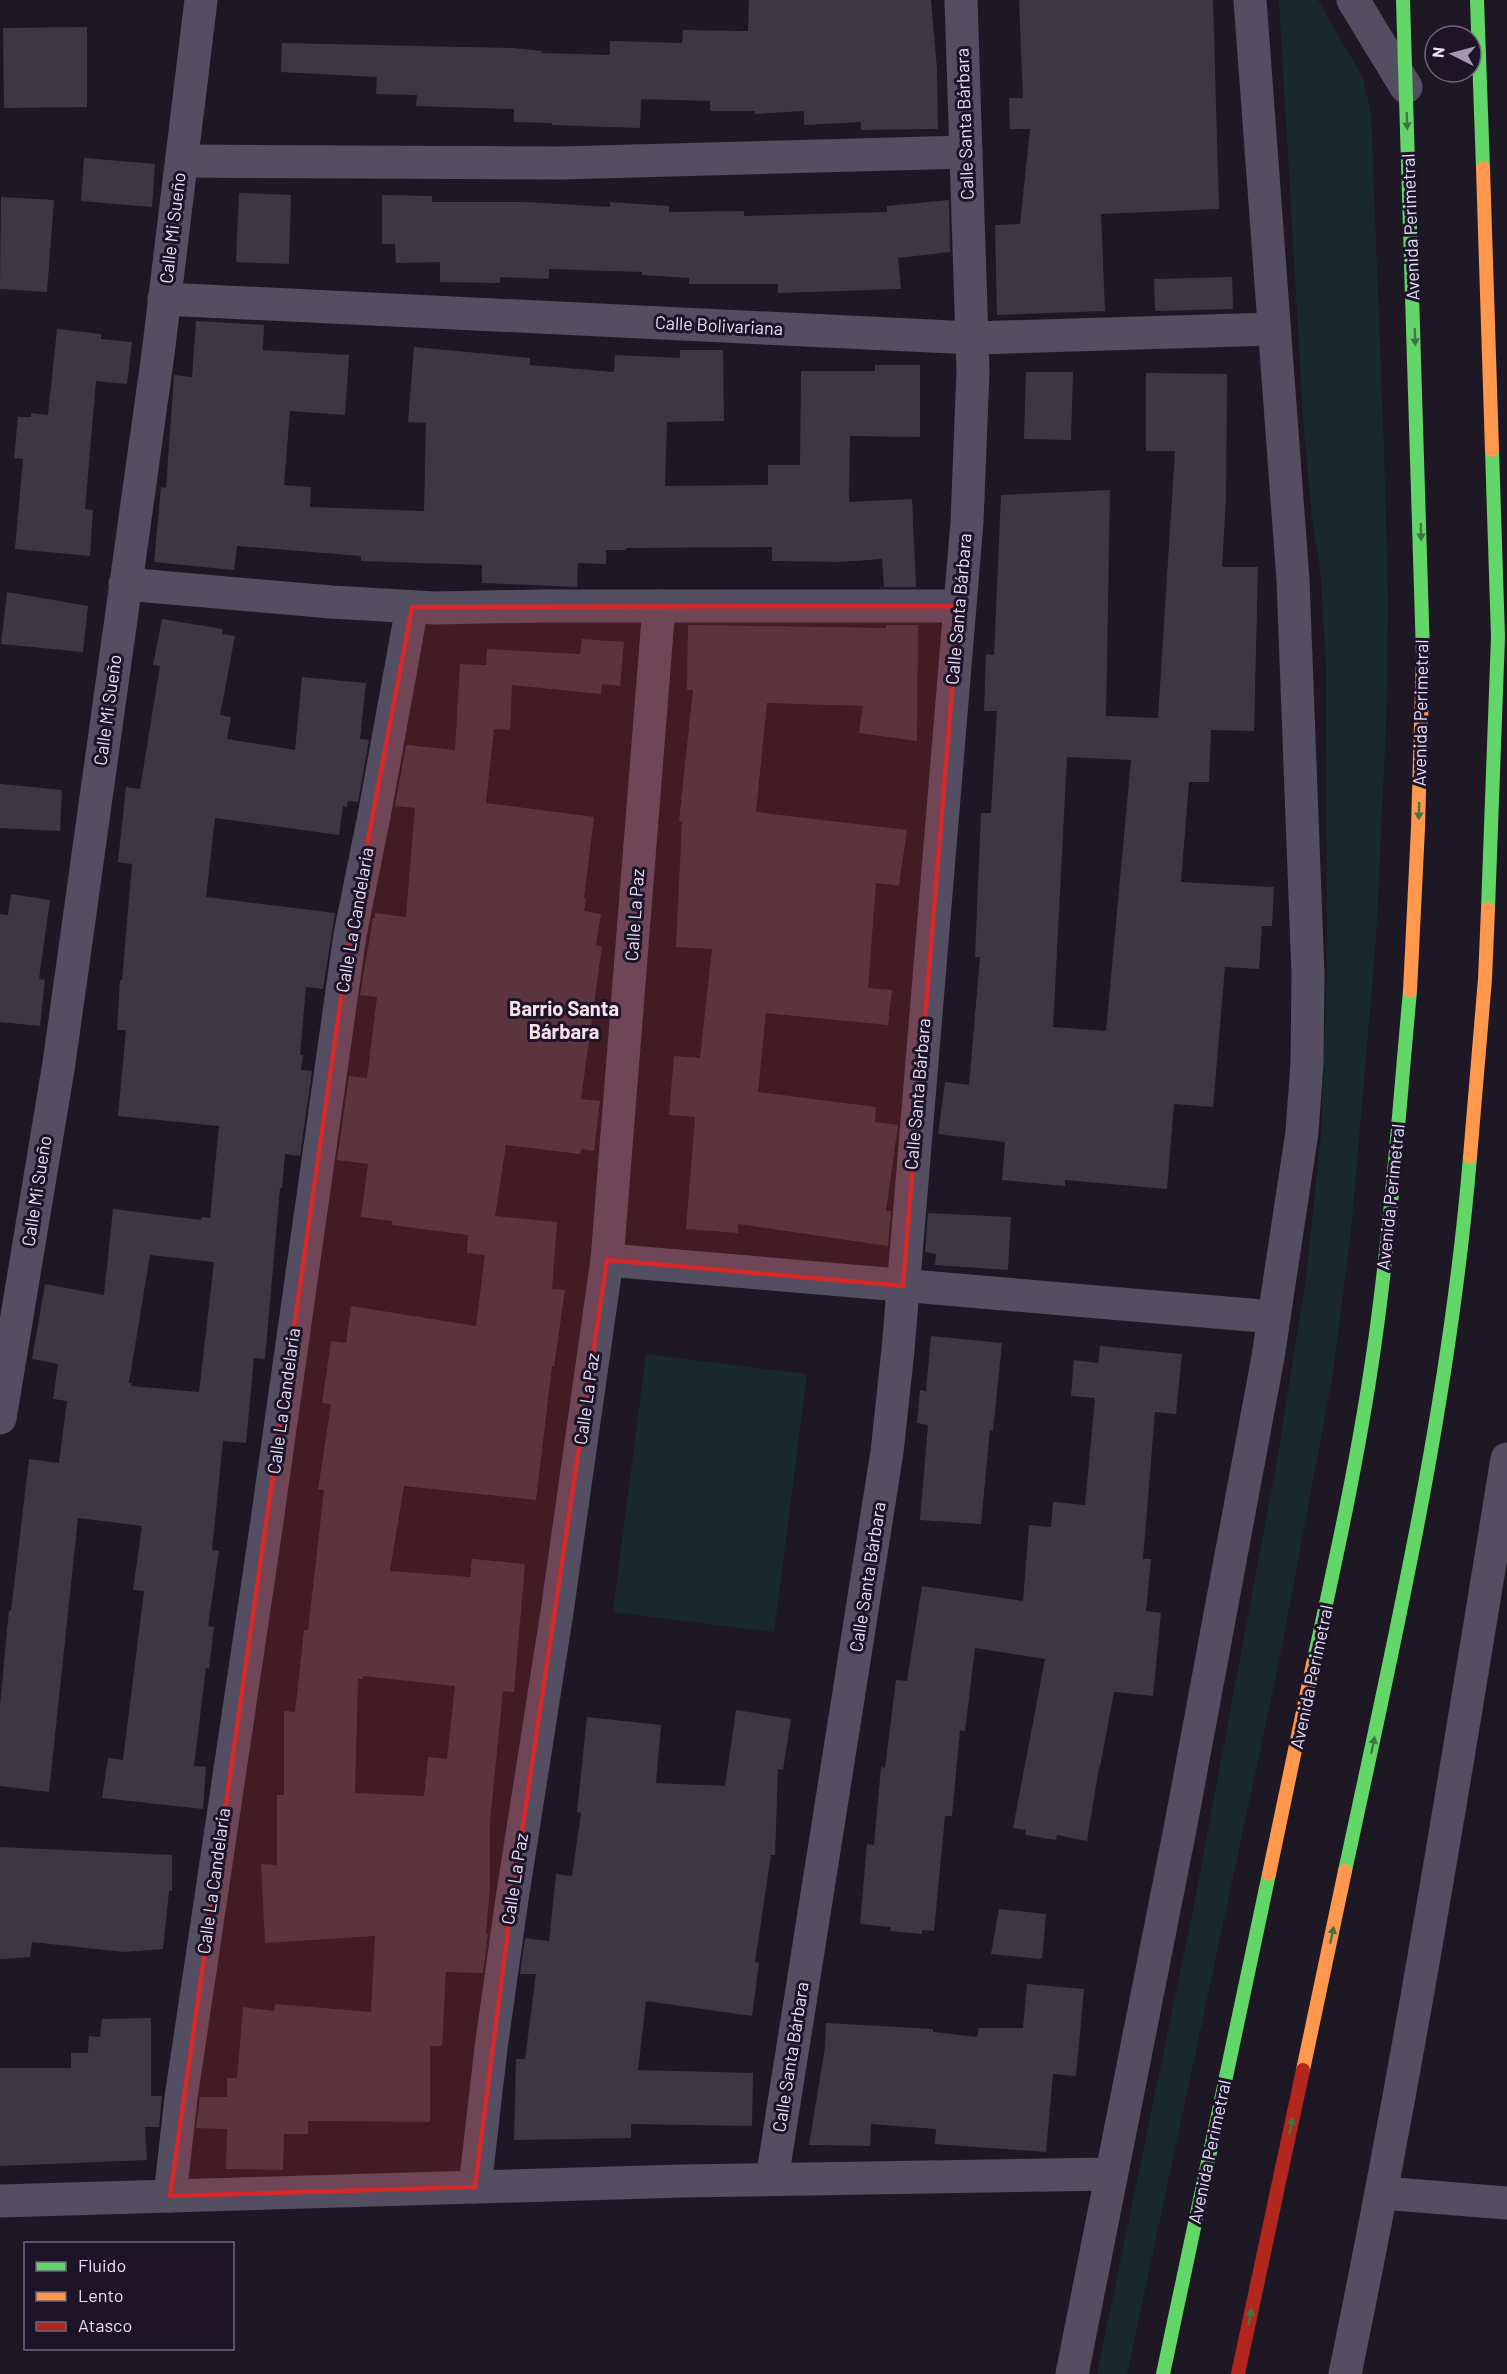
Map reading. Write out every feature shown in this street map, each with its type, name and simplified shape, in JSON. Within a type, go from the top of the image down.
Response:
[{"type":"highway","name":"Avenida Perimetral","points":[[1163,2374],[1344,1520],[1374,1348],[1394,1174],[1411,975],[1423,637],[1403,0]]},
{"type":"highway","points":[[1238,2374],[1417,1534],[1447,1358],[1468,1181],[1485,979],[1498,638],[1477,0]]},
{"type":"street","name":"Calle Mi Sueño","points":[[0,1418],[58,1063],[164,299],[201,0]]},
{"type":"street","name":"Calle Santa Bárbara","points":[[772,2179],[887,1452],[903,1286],[967,522],[972,338],[961,0]]},
{"type":"street","points":[[1072,2374],[1181,1824],[1274,1317],[1302,1131],[1307,1063],[1308,975],[1293,580],[1250,0]]},
{"type":"street","points":[[1353,0],[1406,87]]},
{"type":"street","points":[[182,161],[560,163],[966,152]]},
{"type":"street","name":"Calle Bolivariana","points":[[164,299],[972,338],[1274,329]]},
{"type":"street","points":[[125,584],[412,607],[959,606]]},
{"type":"street","name":"Calle La Paz","points":[[475,2187],[490,2048],[557,1612],[607,1260],[659,606]]},
{"type":"street","name":"Calle La Candelaria","points":[[170,2196],[183,2087],[265,1535],[350,935],[412,607]]},
{"type":"street","points":[[607,1260],[1274,1317]]},
{"type":"street","points":[[1345,2374],[1382,2193],[1437,1886],[1507,1459]]},
{"type":"street","points":[[0,2201],[772,2179],[1112,2174]]},
{"type":"street","points":[[1382,2193],[1507,2203]]},
{"type":"highlighted area","points":[[959,606],[903,1286],[607,1260],[512,1899],[475,2187],[170,2196],[350,935],[412,607]]},
{"type":"shaded area","points":[[1279,0],[1318,0],[1363,78],[1371,114],[1388,605],[1386,725],[1376,940],[1351,1232],[1333,1373],[1281,1652],[1127,2374],[1097,2374],[1194,1905],[1276,1466],[1306,1279],[1321,1134],[1327,977],[1326,662],[1320,567],[1313,526],[1304,432]]},
{"type":"shaded area","points":[[646,1354],[807,1374],[774,1632],[613,1612]]},
{"type":"building","points":[[749,0],[931,0],[937,69],[938,129],[861,130],[861,122],[804,125],[804,111],[755,114],[755,111],[710,111],[710,101],[641,99],[640,128],[514,122],[514,109],[416,106],[417,95],[376,94],[377,77],[281,72],[282,43],[513,48],[542,51],[542,53],[610,55],[610,41],[682,43],[683,30],[748,31]]},
{"type":"building","points":[[1019,0],[1213,0],[1219,209],[1101,214],[1105,311],[997,315],[995,225],[1020,224],[1030,129],[1010,129],[1009,98],[1023,98]]},
{"type":"building","points":[[87,27],[87,107],[4,108],[3,28]]},
{"type":"building","points":[[84,158],[155,164],[152,207],[81,201]]},
{"type":"building","points":[[239,193],[291,195],[289,264],[236,262]]},
{"type":"building","points":[[382,195],[432,196],[432,202],[527,202],[610,207],[610,202],[669,206],[669,212],[744,211],[744,216],[887,212],[887,206],[949,200],[950,252],[898,258],[901,289],[778,293],[778,284],[689,284],[689,278],[642,275],[642,272],[549,269],[549,279],[500,277],[500,283],[440,282],[440,262],[396,263],[395,244],[382,244]]},
{"type":"building","points":[[1,197],[54,200],[47,292],[0,289]]},
{"type":"building","points":[[1232,277],[1233,309],[1155,311],[1154,279]]},
{"type":"building","points":[[196,321],[264,325],[263,350],[349,355],[345,415],[290,411],[284,485],[311,487],[310,507],[424,511],[426,423],[408,422],[414,347],[530,358],[530,365],[614,372],[615,355],[680,358],[680,350],[723,350],[724,421],[667,422],[665,486],[768,485],[768,465],[800,465],[801,371],[875,371],[875,365],[920,365],[920,437],[850,436],[849,502],[912,499],[916,587],[884,587],[882,559],[840,562],[772,561],[772,547],[606,550],[606,564],[578,563],[577,587],[482,583],[482,565],[361,561],[361,556],[237,546],[234,570],[154,562],[161,487],[166,488],[174,375],[192,377]]},
{"type":"building","points":[[57,329],[101,334],[101,339],[132,342],[127,384],[96,381],[85,509],[93,510],[90,556],[15,549],[23,459],[14,458],[18,417],[31,417],[31,413],[48,415]]},
{"type":"building","points":[[1026,372],[1073,372],[1071,440],[1024,439]]},
{"type":"building","points":[[1146,373],[1227,374],[1226,499],[1222,567],[1258,567],[1254,731],[1211,730],[1209,782],[1189,782],[1181,882],[1274,887],[1272,926],[1262,926],[1259,969],[1225,967],[1213,1107],[1174,1104],[1167,1189],[1065,1180],[1065,1186],[1002,1180],[1005,1142],[938,1134],[945,1082],[969,1085],[980,957],[975,957],[981,813],[991,813],[997,711],[984,711],[986,654],[994,655],[1001,495],[1110,490],[1106,716],[1158,718],[1175,451],[1146,451]],"holes":[[[1067,757],[1131,760],[1106,1031],[1053,1027]]]},
{"type":"building","points":[[7,592],[88,606],[83,652],[1,644]]},
{"type":"building","points":[[162,619],[223,629],[222,634],[235,636],[220,715],[231,717],[227,739],[295,750],[302,677],[366,683],[360,739],[369,740],[358,802],[348,801],[347,807],[343,806],[339,835],[215,818],[206,897],[335,913],[323,989],[306,987],[300,1055],[303,1055],[301,1070],[312,1071],[300,1156],[285,1154],[265,1359],[254,1358],[246,1443],[223,1441],[212,1550],[219,1551],[208,1626],[214,1627],[209,1669],[206,1668],[194,1766],[206,1767],[203,1809],[102,1798],[108,1758],[123,1760],[144,1591],[133,1590],[142,1526],[78,1518],[49,1792],[0,1786],[0,1706],[9,1610],[11,1611],[29,1459],[59,1463],[67,1401],[53,1399],[58,1364],[32,1359],[45,1284],[104,1295],[113,1209],[201,1220],[202,1217],[210,1218],[219,1126],[118,1116],[126,1030],[117,1030],[132,864],[118,862],[126,787],[140,789],[160,666],[153,665]],"holes":[[[150,1255],[214,1262],[199,1392],[131,1386],[132,1383],[129,1383]]]},
{"type":"building","points":[[688,625],[886,628],[886,625],[918,625],[917,741],[859,733],[863,706],[767,703],[756,812],[907,830],[899,886],[876,883],[868,988],[892,990],[888,1025],[766,1013],[758,1092],[876,1107],[875,1122],[898,1125],[886,1211],[891,1211],[888,1246],[738,1224],[738,1233],[686,1229],[695,1117],[669,1115],[674,1056],[700,1058],[712,949],[676,947],[682,822],[679,821],[693,690],[687,690]]},
{"type":"building","points":[[582,639],[624,642],[620,686],[602,684],[601,694],[512,685],[510,730],[494,729],[486,803],[594,817],[584,911],[601,914],[596,945],[602,946],[581,1099],[600,1101],[594,1151],[582,1149],[580,1154],[506,1145],[495,1216],[557,1222],[552,1289],[565,1290],[554,1367],[552,1366],[536,1500],[404,1486],[390,1571],[470,1577],[472,1559],[525,1564],[514,1692],[503,1691],[490,1821],[490,1888],[486,1933],[488,1934],[483,1973],[446,1972],[442,2046],[430,2046],[430,2122],[308,2121],[308,2134],[284,2134],[283,2170],[226,2169],[227,2129],[196,2128],[200,2097],[227,2097],[227,2078],[237,2078],[243,2007],[274,2011],[275,2004],[371,2012],[375,1936],[265,1943],[261,1864],[277,1865],[277,1795],[284,1795],[284,1711],[295,1712],[304,1630],[308,1630],[324,1490],[318,1489],[331,1404],[322,1403],[331,1341],[346,1343],[351,1306],[476,1326],[485,1255],[467,1253],[468,1235],[392,1225],[392,1221],[361,1217],[368,1164],[337,1160],[349,1076],[367,1078],[377,997],[360,995],[373,918],[375,918],[375,913],[406,917],[415,808],[395,806],[406,745],[455,750],[460,664],[486,665],[487,649],[580,654]],"holes":[[[363,1676],[455,1686],[447,1759],[428,1757],[424,1796],[355,1793],[358,1679],[363,1679]]]},
{"type":"building","points":[[0,784],[62,790],[60,831],[0,828]]},
{"type":"building","points":[[11,894],[50,900],[39,979],[45,980],[40,1026],[0,1022],[0,914],[8,915]]},
{"type":"building","points":[[928,1213],[1011,1217],[1008,1270],[935,1265],[936,1254],[925,1252]]},
{"type":"building","points":[[931,1336],[1002,1343],[993,1431],[990,1430],[981,1524],[920,1520],[928,1425],[917,1423],[920,1390],[926,1391]]},
{"type":"building","points":[[1100,1346],[1182,1354],[1176,1414],[1155,1412],[1143,1559],[1151,1559],[1146,1611],[1161,1613],[1153,1696],[1114,1692],[1087,1841],[1057,1835],[1056,1840],[1025,1835],[1026,1830],[1013,1828],[1045,1659],[975,1648],[965,1731],[960,1730],[952,1816],[945,1816],[934,1931],[922,1930],[922,1934],[890,1931],[891,1927],[860,1924],[867,1844],[874,1845],[881,1767],[885,1768],[896,1680],[907,1681],[922,1586],[1023,1601],[1029,1525],[1051,1527],[1053,1502],[1085,1505],[1095,1398],[1071,1396],[1074,1360],[1098,1363]]},
{"type":"building","points":[[736,1710],[791,1719],[783,1770],[778,1769],[775,1855],[771,1855],[755,1962],[759,1963],[752,2016],[646,2001],[638,2070],[753,2073],[752,2126],[631,2124],[631,2138],[514,2140],[516,2059],[525,2059],[536,1974],[520,1974],[525,1938],[549,1941],[556,1874],[572,1876],[581,1813],[577,1812],[587,1717],[661,1725],[656,1783],[725,1786]]},
{"type":"building","points":[[0,1847],[172,1855],[172,1891],[169,1891],[163,1949],[124,1952],[32,1942],[30,1957],[0,1959]]},
{"type":"building","points":[[999,1909],[1046,1914],[1042,1959],[991,1954]]},
{"type":"building","points":[[1027,1984],[1084,1989],[1076,2076],[1053,2074],[1046,2152],[935,2144],[936,2129],[871,2124],[870,2146],[809,2145],[825,2047],[826,2023],[933,2029],[933,2032],[977,2037],[979,2028],[1023,2028]]},
{"type":"building","points":[[151,2018],[151,2096],[162,2096],[159,2127],[145,2127],[147,2160],[0,2166],[0,2068],[71,2068],[71,2053],[88,2053],[89,2036],[100,2037],[102,2019]]},
{"type":"traffic: fast","points":[[1403,0],[1423,655]]},
{"type":"traffic: fast","points":[[1477,0],[1483,168]]},
{"type":"traffic: fast","points":[[1488,909],[1498,637],[1492,450]]},
{"type":"traffic: fast","points":[[1313,1664],[1354,1467],[1374,1348],[1390,1214],[1410,991]]},
{"type":"traffic: fast","points":[[1345,1871],[1402,1605],[1435,1427],[1461,1247],[1470,1157]]},
{"type":"traffic: fast","points":[[1163,2374],[1269,1874]]},
{"type":"traffic: slow","points":[[1483,168],[1492,450]]},
{"type":"traffic: slow","points":[[1410,991],[1423,655]]},
{"type":"traffic: slow","points":[[1470,1157],[1485,979],[1488,909]]},
{"type":"traffic: slow","points":[[1269,1874],[1313,1664]]},
{"type":"traffic: slow","points":[[1303,2070],[1345,1871]]},
{"type":"traffic: jam","points":[[1238,2374],[1303,2070]]},
{"type":"district","name":"Barrio Santa Bárbara","points":[[564,1020]]}]
